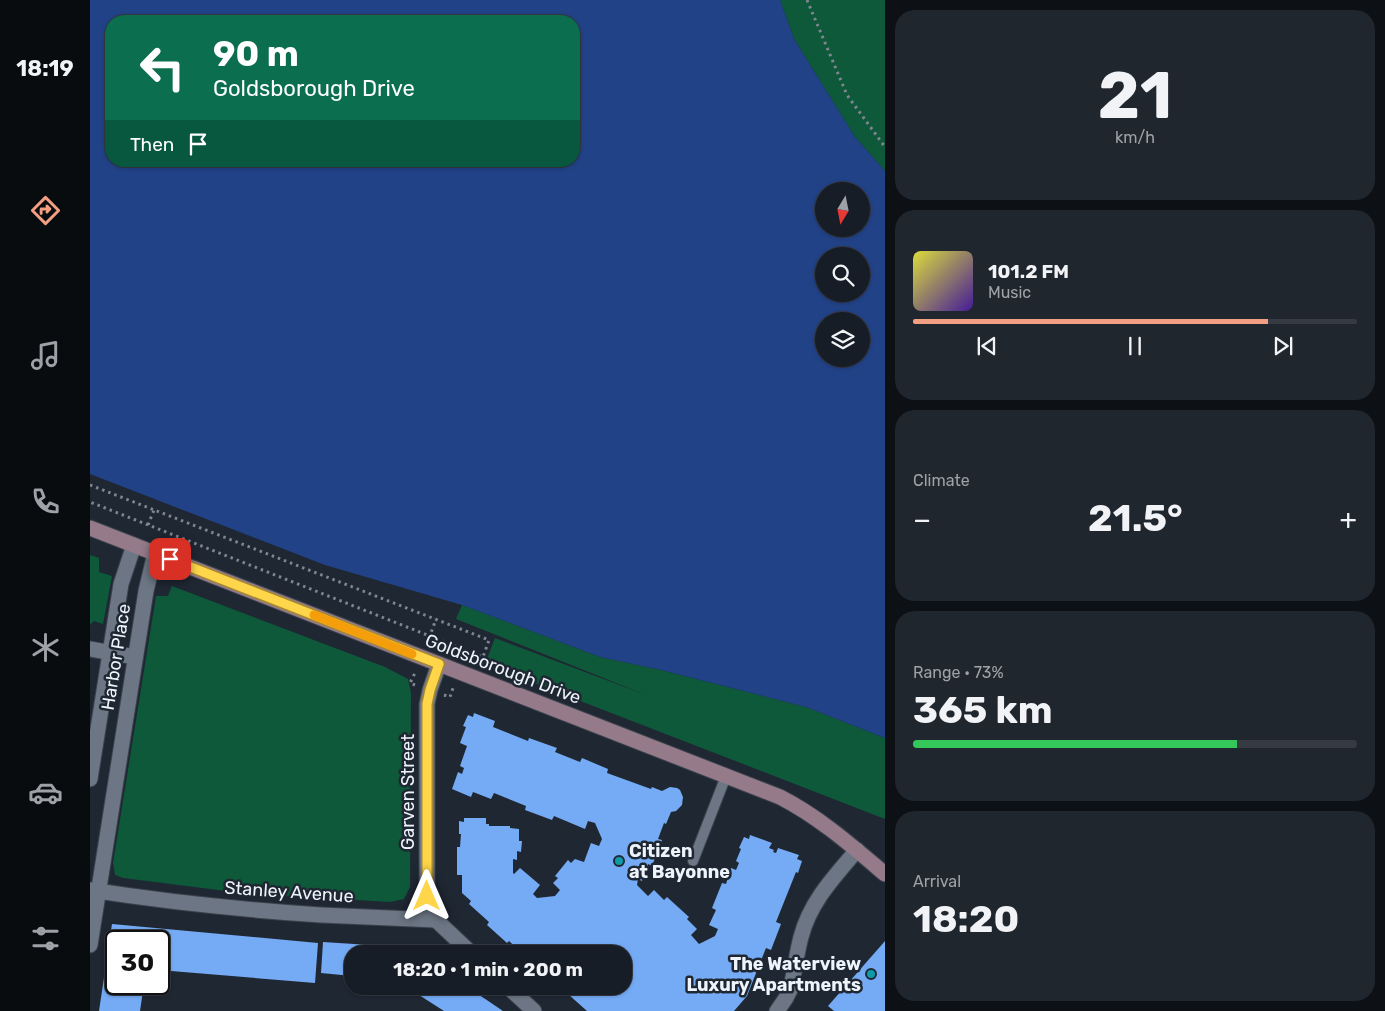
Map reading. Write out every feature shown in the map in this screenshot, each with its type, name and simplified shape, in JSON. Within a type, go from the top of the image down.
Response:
[{"type":"street","name":"Goldsborough Drive","points":[[90,528],[780,797],[819,820],[885,874]]},
{"type":"street","name":"Harbor Place","points":[[90,779],[121,584],[134,544]]},
{"type":"street","name":"Harbor Place","points":[[90,945],[94,891],[146,590],[155,553]]},
{"type":"street","points":[[90,650],[135,657]]},
{"type":"street","name":"Garven Street","points":[[436,920],[429,906],[427,896],[427,704],[439,664]]},
{"type":"street","points":[[777,1011],[790,990],[801,936],[812,910],[824,888],[857,850]]},
{"type":"street","name":"Stanley Avenue","points":[[94,891],[183,903],[249,909],[322,915],[436,920]]},
{"type":"street","points":[[436,920],[462,945]]},
{"type":"street","points":[[517,995],[534,1011]]},
{"type":"lane","points":[[693,861],[726,776]]},
{"type":"path","points":[[807,0],[848,95],[885,147]]},
{"type":"path","points":[[90,485],[489,640],[483,657],[90,502]]},
{"type":"path","points":[[148,525],[154,510]]},
{"type":"path","points":[[430,637],[436,619]]},
{"type":"green space","points":[[780,0],[885,0],[885,171],[855,137],[794,39]]},
{"type":"green space","points":[[90,555],[99,558],[99,572],[112,576],[103,624],[94,621],[90,625]]},
{"type":"green space","points":[[172,586],[385,667],[408,679],[411,693],[410,887],[404,899],[390,902],[242,893],[123,878],[115,875],[113,863],[156,596],[168,596]]},
{"type":"green space","points":[[462,605],[600,657],[661,670],[806,707],[885,738],[885,819],[485,664],[495,638],[646,695],[456,619]]},
{"type":"water","points":[[90,0],[780,0],[794,39],[855,137],[885,171],[885,738],[806,707],[661,670],[600,657],[462,605],[325,565],[90,474]]},
{"type":"building","name":"Citizen at Bayonne","points":[[474,713],[495,721],[493,727],[528,741],[529,738],[557,748],[555,752],[580,762],[582,758],[608,769],[607,773],[651,789],[652,787],[662,791],[670,787],[680,790],[683,797],[682,805],[676,811],[671,812],[666,824],[664,823],[658,839],[662,840],[652,866],[648,864],[642,881],[638,879],[637,885],[648,896],[654,890],[664,900],[667,897],[689,917],[687,919],[697,929],[691,935],[699,944],[715,936],[718,929],[709,925],[716,910],[712,908],[722,883],[726,884],[731,868],[736,870],[739,863],[736,861],[741,849],[739,848],[744,837],[749,839],[750,835],[772,843],[769,848],[776,853],[778,848],[799,855],[797,859],[802,861],[776,922],[781,924],[771,950],[766,948],[747,996],[734,1011],[587,1011],[569,995],[632,995],[632,945],[513,945],[509,941],[507,943],[487,925],[489,922],[469,904],[471,901],[462,893],[462,875],[457,875],[457,847],[460,847],[461,834],[459,834],[459,821],[464,822],[464,818],[486,818],[486,824],[489,824],[489,826],[510,826],[510,828],[519,829],[519,841],[522,841],[521,852],[517,851],[517,860],[513,859],[513,873],[520,868],[540,885],[533,894],[537,898],[555,896],[560,890],[553,883],[558,878],[555,876],[568,860],[571,863],[575,859],[584,862],[591,843],[599,846],[602,839],[595,823],[588,821],[585,829],[554,816],[552,820],[525,810],[526,806],[494,793],[491,799],[473,792],[471,797],[452,789],[458,772],[462,774],[464,768],[460,766],[467,746],[460,743],[466,727],[463,726],[468,715],[473,717]]},
{"type":"building","points":[[112,924],[318,943],[315,983],[170,971],[170,930],[111,930]]},
{"type":"building","name":"The Waterview Luxury Apartments","points":[[885,941],[885,1011],[834,1011],[828,1006]]},
{"type":"building","points":[[323,942],[370,945],[344,945],[344,975],[321,973]]},
{"type":"building","points":[[105,971],[105,995],[142,995],[140,1011],[99,1011]]},
{"type":"building","points":[[419,995],[479,995],[503,1011],[444,1011]]},
{"type":"slow traffic","points":[[314,615],[412,654]]},
{"type":"place","name":"Citizen at Bayonne","points":[[619,861]]},
{"type":"place","name":"The Waterview Luxury Apartments","points":[[871,974]]},
{"type":"route","points":[[170,559],[439,664],[427,704],[427,896]]}]
